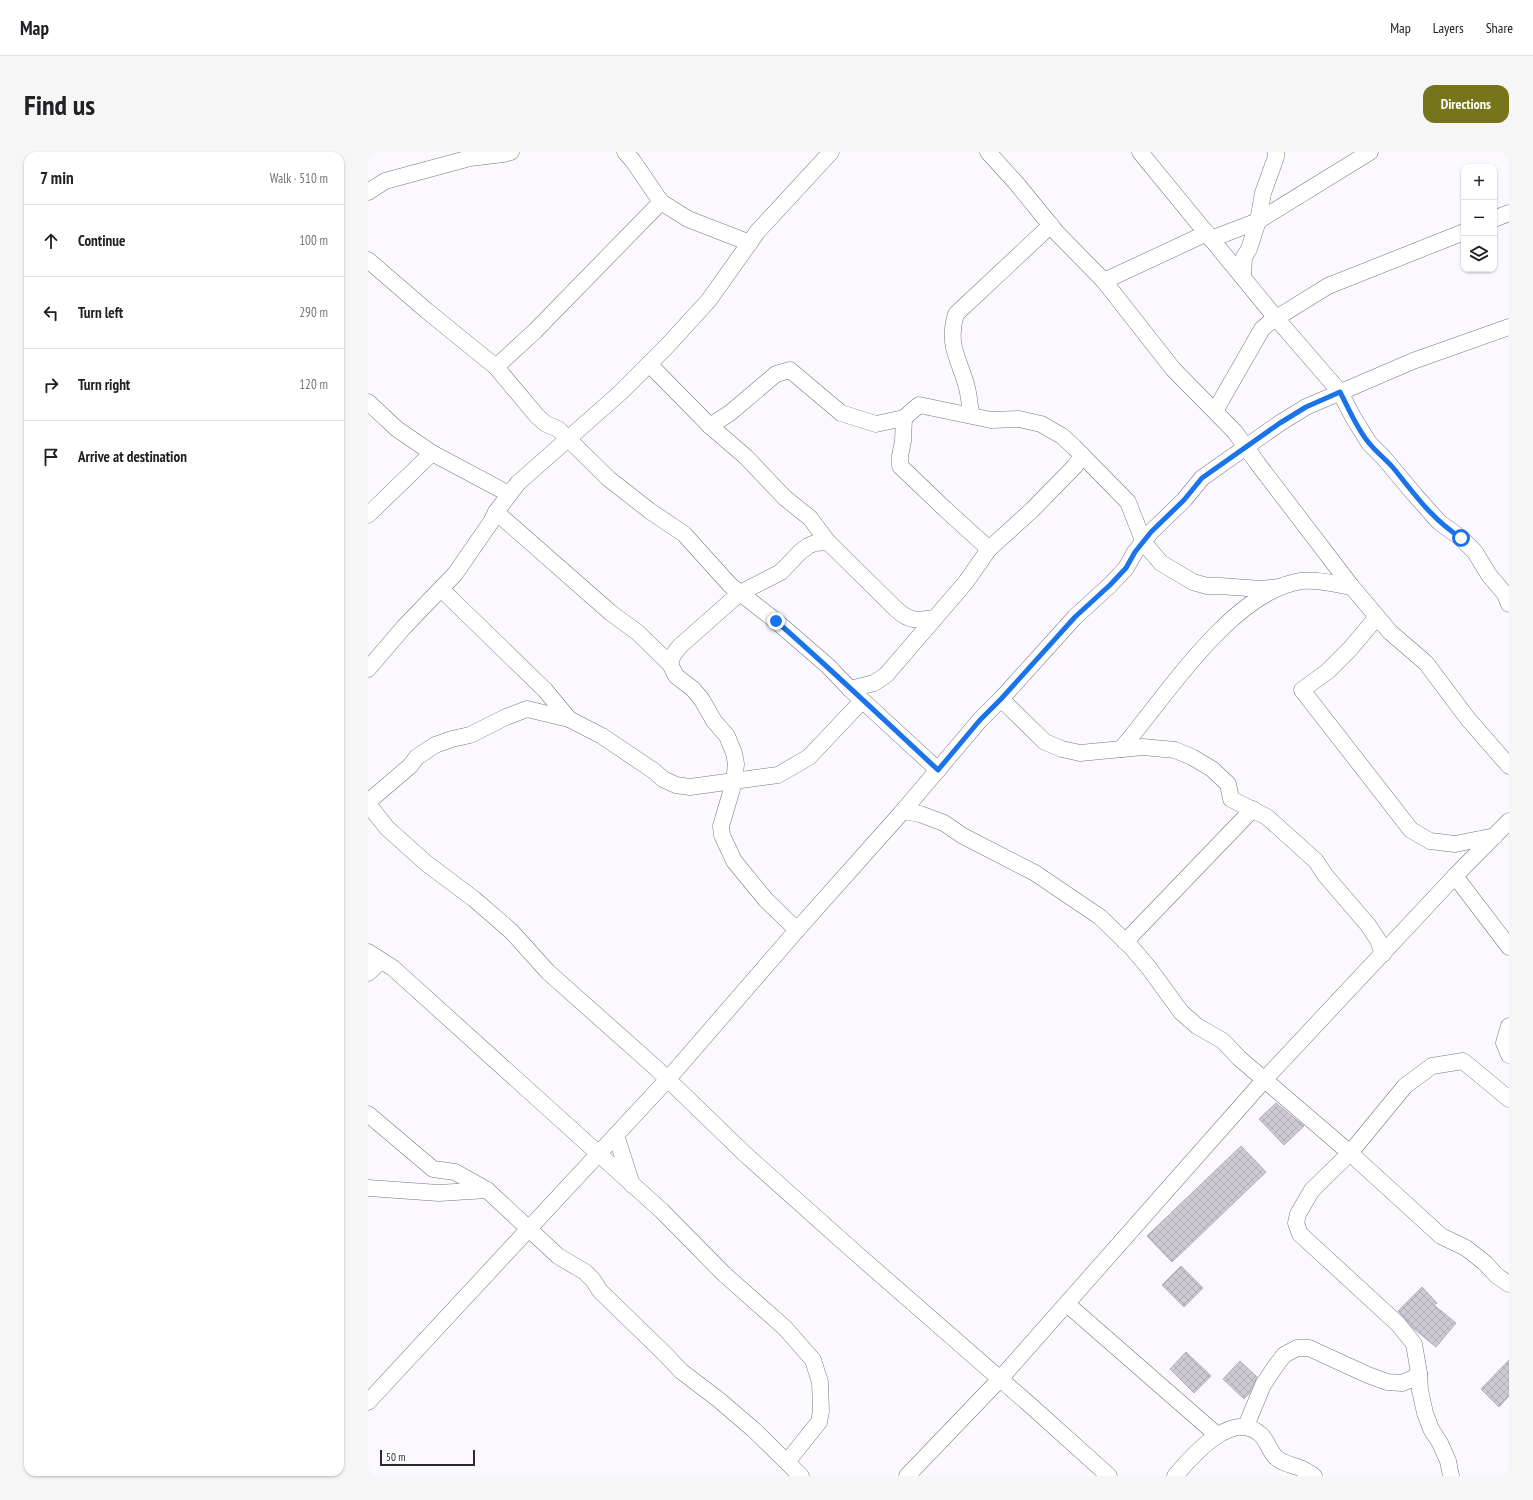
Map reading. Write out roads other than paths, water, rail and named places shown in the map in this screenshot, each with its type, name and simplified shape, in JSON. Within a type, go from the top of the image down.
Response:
[{"type":"street","points":[[368,192],[385,182],[470,158],[511,152]]},
{"type":"street","points":[[625,152],[633,161],[661,202],[688,219],[750,243]]},
{"type":"street","points":[[368,669],[404,626],[455,574],[492,522],[496,512],[518,483],[620,393],[709,300],[758,231],[830,152]]},
{"type":"street","points":[[988,152],[1051,225],[1104,281],[1173,369],[1247,446],[1258,464],[1352,587],[1390,632],[1426,663],[1468,719],[1509,766]]},
{"type":"street","points":[[1140,152],[1276,318],[1340,392],[1369,443],[1384,456],[1415,496],[1439,522],[1461,538],[1475,552],[1489,575],[1505,594],[1509,604]]},
{"type":"street","points":[[1243,277],[1244,257],[1249,249],[1258,221],[1263,193],[1276,157],[1276,152]]},
{"type":"street","points":[[1104,281],[1209,236],[1258,221],[1370,152]]},
{"type":"street","points":[[496,367],[535,331],[661,202]]},
{"type":"street","points":[[1497,218],[1509,213]]},
{"type":"street","points":[[971,415],[966,385],[958,364],[953,343],[952,328],[956,314],[1051,225]]},
{"type":"street","points":[[1215,411],[1262,329],[1276,318],[1328,286],[1461,233]]},
{"type":"street","points":[[368,260],[427,311],[496,367],[537,416],[546,424],[558,429],[609,480],[650,512],[684,534],[730,585],[776,621],[828,666],[862,701],[938,770]]},
{"type":"street","points":[[368,1402],[668,1079],[797,930],[903,811],[980,720],[1075,617],[1126,568],[1135,552],[1151,532],[1184,500],[1202,478],[1280,423],[1306,407],[1413,361],[1509,327]]},
{"type":"street","points":[[648,364],[710,426],[746,457],[785,498],[810,518],[828,542],[904,617],[917,620],[934,618]]},
{"type":"street","points":[[710,426],[730,413],[776,374],[790,370],[841,413],[876,424],[904,418],[919,405],[991,420],[1019,420],[1042,424],[1062,436],[1128,502],[1144,542],[1161,563],[1193,582],[1207,586],[1236,586],[1261,589],[1280,587],[1301,581],[1319,580],[1352,587]]},
{"type":"street","points":[[368,402],[397,429],[432,454],[509,494]]},
{"type":"street","points":[[904,418],[900,466],[989,549]]},
{"type":"street","points":[[368,515],[432,454]]},
{"type":"street","points":[[850,689],[874,683],[886,674],[976,569],[989,549],[1032,510],[1075,466],[1082,455]]},
{"type":"street","points":[[496,512],[611,613],[637,632],[670,664],[676,676],[702,700],[714,721],[727,736],[734,753],[736,764],[734,782],[721,826],[722,835],[734,861],[766,900],[797,930]]},
{"type":"street","points":[[670,664],[673,655],[680,646],[740,593],[780,572],[808,546],[815,543],[828,542]]},
{"type":"street","points":[[1120,749],[1201,650],[1220,630],[1242,611],[1263,596],[1280,587]]},
{"type":"street","points":[[441,588],[545,690],[569,719]]},
{"type":"street","points":[[1377,617],[1350,649],[1328,671],[1302,690],[1410,830],[1430,840],[1455,844],[1495,836]]},
{"type":"street","points":[[1001,699],[1045,742],[1062,749],[1080,753],[1143,747],[1175,750],[1192,757],[1212,769],[1228,784],[1231,799],[1267,817],[1316,862],[1325,875],[1368,925],[1378,940],[1383,954]]},
{"type":"street","points":[[862,701],[809,757],[778,775],[690,787],[676,785],[663,779],[654,771],[602,736],[569,719],[527,709],[506,717],[470,736],[452,739],[436,745],[417,757],[410,766],[368,803],[387,828],[426,863],[474,899],[512,931],[548,972],[668,1079],[758,1165],[1109,1476]]},
{"type":"street","points":[[1125,942],[1253,809]]},
{"type":"street","points":[[903,811],[936,819],[963,836],[1035,873],[1100,917],[1149,968],[1181,1012],[1197,1026],[1223,1040],[1239,1058],[1350,1153],[1441,1236],[1466,1248],[1485,1263],[1497,1276],[1509,1284]]},
{"type":"street","points":[[907,1476],[1000,1379],[1264,1079],[1455,876],[1509,821]]},
{"type":"street","points":[[1455,876],[1509,947]]},
{"type":"street","points":[[368,973],[374,957],[393,968],[598,1155],[662,1211],[724,1274],[785,1328],[813,1360],[820,1382],[821,1410],[819,1422],[787,1462]]},
{"type":"street","points":[[1509,1026],[1504,1043],[1509,1055]]},
{"type":"street","points":[[1451,1476],[1448,1461],[1440,1443],[1431,1429],[1425,1413],[1420,1390],[1419,1372],[1414,1344],[1410,1337],[1398,1324],[1300,1234],[1296,1223],[1298,1214],[1312,1190],[1350,1153],[1405,1086],[1432,1066],[1463,1062],[1509,1099]]},
{"type":"street","points":[[368,1114],[434,1169],[455,1172],[487,1190],[558,1256],[585,1272],[593,1280],[600,1291],[681,1371],[719,1400],[801,1476]]},
{"type":"street","points":[[616,1135],[632,1185]]},
{"type":"street","points":[[368,1188],[439,1192],[487,1190]]},
{"type":"street","points":[[1067,1304],[1217,1435]]},
{"type":"street","points":[[1246,1426],[1263,1385],[1271,1373],[1284,1355],[1298,1348],[1309,1348],[1387,1382],[1402,1383],[1412,1380],[1419,1372]]},
{"type":"street","points":[[1175,1476],[1192,1456],[1217,1435],[1234,1428],[1246,1426],[1260,1434],[1276,1458],[1283,1462],[1302,1468],[1314,1476]]}]
